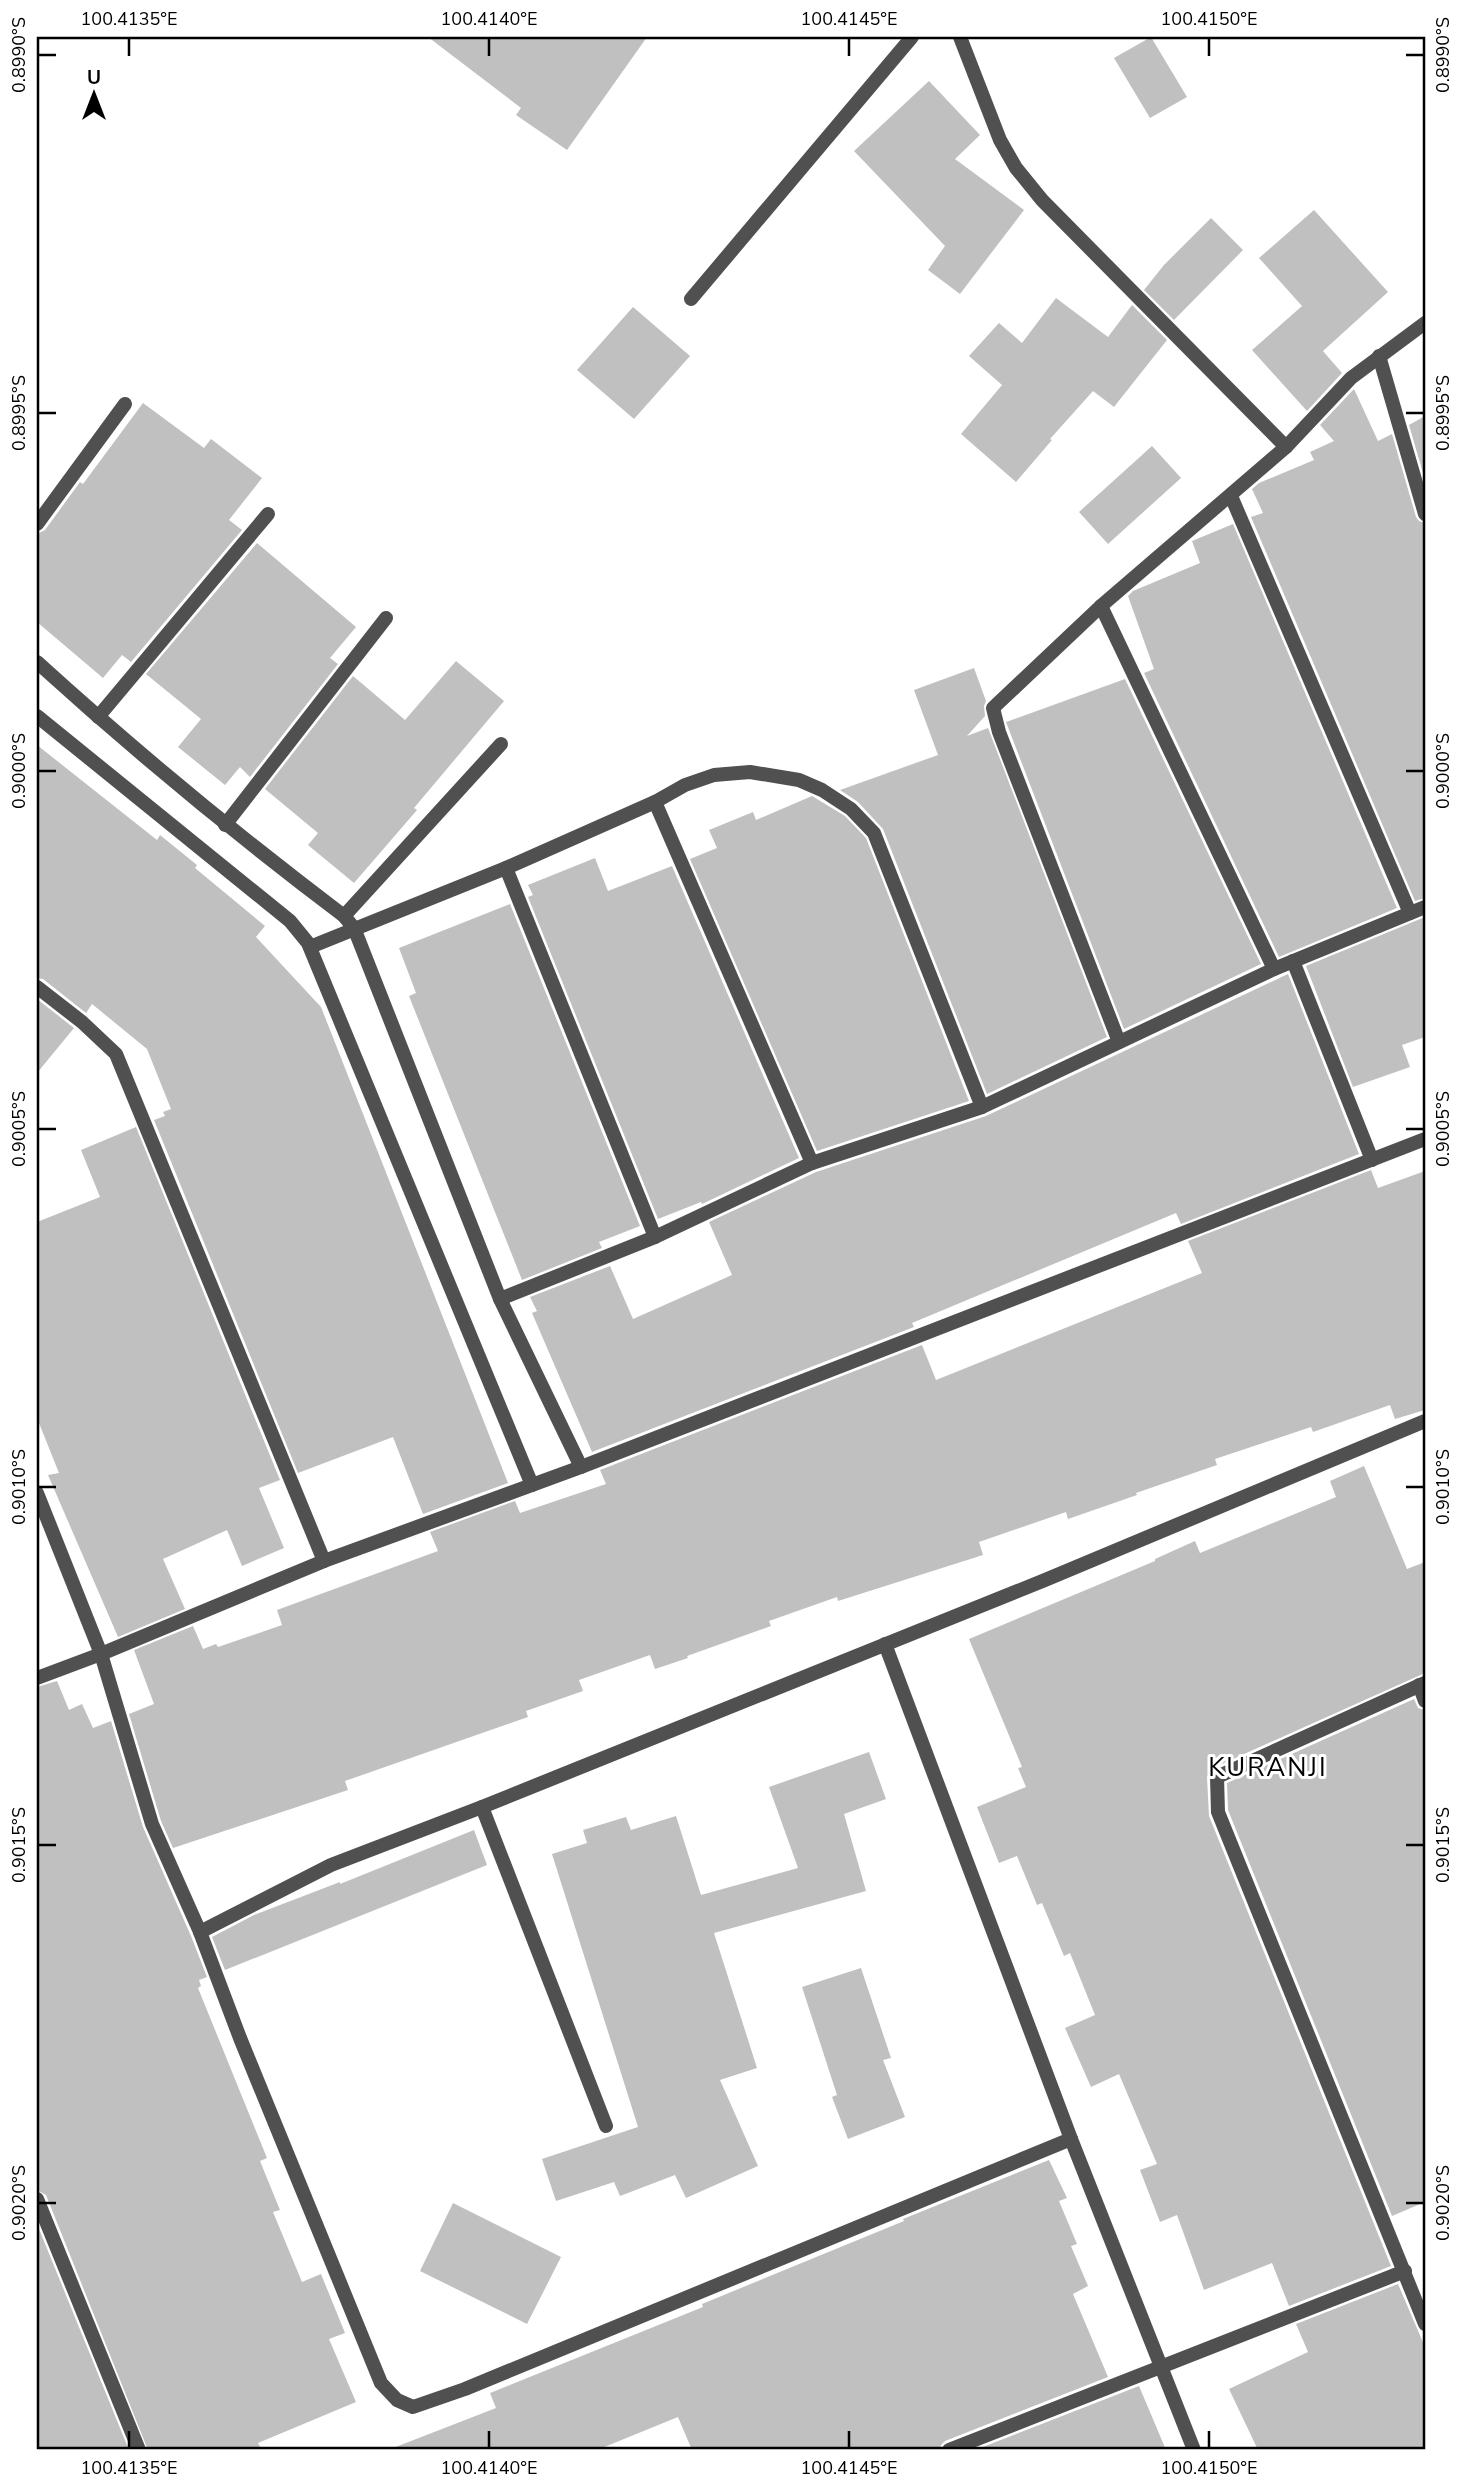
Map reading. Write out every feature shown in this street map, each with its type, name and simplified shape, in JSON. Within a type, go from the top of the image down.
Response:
[{"type":"street","points":[[691,299],[912,37]]},
{"type":"street","points":[[960,37],[1000,140],[1016,168],[1052,210],[1286,447]]},
{"type":"street","points":[[1119,1042],[1004,744],[993,708],[1101,606],[1286,447],[1351,378],[1425,323]]},
{"type":"street","points":[[1380,356],[1424,505]]},
{"type":"street","points":[[37,524],[125,404]]},
{"type":"street","points":[[1231,496],[1410,913]]},
{"type":"street","points":[[98,717],[268,514]]},
{"type":"street","points":[[1101,606],[1274,968]]},
{"type":"street","points":[[225,825],[386,618]]},
{"type":"street","points":[[37,662],[225,825],[349,922],[500,1299],[581,1467]]},
{"type":"street","points":[[37,716],[300,931],[310,947],[532,1485]]},
{"type":"street","points":[[349,922],[501,744]]},
{"type":"street","points":[[310,947],[349,922],[506,868],[654,802],[685,785],[714,775],[750,772],[799,780],[822,790],[851,809],[874,832],[982,1107]]},
{"type":"street","points":[[654,802],[812,1163]]},
{"type":"street","points":[[506,868],[654,1237]]},
{"type":"street","points":[[500,1299],[654,1237],[812,1163],[982,1107],[1274,968],[1425,907]]},
{"type":"street","points":[[1293,961],[1372,1160]]},
{"type":"street","points":[[37,987],[82,1022],[116,1054],[324,1561]]},
{"type":"street","points":[[37,1678],[324,1561],[581,1467],[1425,1141]]},
{"type":"street","points":[[200,1932],[331,1865],[885,1644],[1425,1421]]},
{"type":"street","points":[[37,1493],[101,1654],[152,1824],[200,1932],[240,2038],[381,2383],[397,2400],[413,2407],[465,2389],[1071,2139]]},
{"type":"street","points":[[885,1644],[1071,2139],[1194,2450]]},
{"type":"street","points":[[1425,1701],[1422,1684],[1217,1777],[1218,1812],[1425,2324]]},
{"type":"street","points":[[482,1807],[606,2126]]},
{"type":"street","points":[[37,2199],[139,2450]]},
{"type":"street","points":[[949,2450],[1405,2271]]},
{"type":"building","points":[[428,37],[647,37],[567,150],[516,115],[521,108]]},
{"type":"building","points":[[1151,37],[1187,97],[1150,118],[1114,58]]},
{"type":"building","points":[[929,81],[980,135],[955,159],[1024,210],[960,294],[928,270],[945,246],[854,151]]},
{"type":"building","points":[[1314,210],[1388,292],[1323,351],[1342,373],[1307,411],[1252,350],[1302,306],[1259,258]]},
{"type":"building","points":[[1211,218],[1243,250],[1174,320],[1144,290],[1164,265]]},
{"type":"building","points":[[1056,298],[1108,337],[1132,305],[1167,340],[1114,407],[1093,391],[1016,482],[961,434],[1002,385],[969,356],[999,323],[1022,343]]},
{"type":"building","points":[[633,307],[690,356],[634,419],[577,370]]},
{"type":"building","points":[[1354,389],[1378,441],[1392,434],[1416,517],[1425,523],[1425,898],[1415,901],[1251,517],[1263,513],[1252,489],[1259,483],[1314,460],[1310,452],[1334,441],[1320,425]]},
{"type":"building","points":[[143,403],[204,448],[211,439],[262,478],[229,520],[242,530],[131,662],[122,655],[103,678],[37,622],[37,534],[45,530],[80,482],[83,484]]},
{"type":"building","points":[[1425,416],[1425,480],[1409,425]]},
{"type":"building","points":[[1152,446],[1181,478],[1108,544],[1079,512]]},
{"type":"building","points":[[1233,524],[1397,908],[1279,957],[1144,673],[1154,669],[1128,596],[1133,591],[1200,563],[1192,541]]},
{"type":"building","points":[[257,543],[356,627],[330,658],[338,664],[250,777],[240,767],[225,785],[178,747],[201,719],[146,674]]},
{"type":"building","points":[[456,661],[504,701],[414,808],[417,810],[354,883],[308,845],[318,833],[265,789],[353,676],[405,720]]},
{"type":"building","points":[[974,668],[986,701],[985,716],[967,736],[988,728],[1107,1037],[987,1094],[883,829],[858,802],[840,790],[938,755],[914,690]]},
{"type":"building","points":[[1125,679],[1261,964],[1124,1029],[1006,722]]},
{"type":"building","points":[[37,745],[157,840],[160,835],[265,926],[256,937],[321,1007],[508,1483],[423,1514],[393,1437],[298,1473],[154,1120],[165,1116],[163,1112],[171,1109],[147,1049],[92,1004],[86,1013],[43,979],[37,978]]},
{"type":"building","points":[[812,796],[845,816],[866,838],[969,1101],[817,1151],[690,859],[717,848],[709,830],[753,812],[756,820]]},
{"type":"building","points":[[595,858],[608,891],[672,866],[799,1158],[702,1204],[701,1202],[658,1219],[528,897],[533,895],[528,885]]},
{"type":"building","points":[[510,904],[640,1226],[599,1242],[602,1248],[522,1280],[409,996],[416,993],[399,948]]},
{"type":"building","points":[[1425,917],[1425,1037],[1402,1045],[1410,1067],[1353,1087],[1306,966]]},
{"type":"building","points":[[1288,974],[1359,1154],[1181,1224],[1176,1213],[912,1323],[914,1327],[592,1452],[532,1313],[537,1311],[530,1297],[610,1266],[633,1319],[732,1275],[709,1222],[816,1172],[986,1116]]},
{"type":"building","points":[[37,999],[74,1028],[37,1073]]},
{"type":"building","points":[[136,1127],[280,1480],[259,1488],[284,1548],[242,1566],[227,1530],[163,1559],[185,1609],[118,1637],[48,1475],[59,1473],[37,1418],[37,1222],[100,1197],[81,1150]]},
{"type":"building","points":[[1371,1170],[1378,1188],[1425,1171],[1425,1410],[1395,1419],[1390,1405],[1313,1432],[1311,1427],[1215,1459],[1217,1465],[1068,1519],[1066,1512],[979,1542],[983,1555],[838,1601],[837,1597],[769,1621],[771,1626],[687,1656],[688,1658],[655,1669],[650,1655],[579,1680],[583,1691],[526,1711],[528,1717],[345,1781],[348,1790],[173,1848],[161,1821],[129,1714],[154,1704],[134,1650],[193,1626],[203,1649],[216,1644],[218,1647],[282,1625],[277,1610],[438,1551],[430,1532],[515,1501],[520,1513],[606,1484],[600,1470],[922,1345],[936,1380],[1202,1273],[1188,1241]]},
{"type":"building","points":[[1364,1466],[1407,1569],[1425,1562],[1425,1673],[1213,1768],[1207,1777],[1209,1816],[1391,2266],[1289,2306],[1272,2263],[1204,2290],[1177,2215],[1160,2222],[1140,2170],[1157,2164],[1119,2074],[1091,2087],[1065,2028],[1095,2015],[1070,1953],[1064,1956],[1042,1903],[1037,1905],[1017,1856],[999,1863],[977,1807],[1026,1787],[1018,1768],[1022,1767],[969,1639],[1155,1561],[1195,1541],[1200,1553],[1336,1497],[1330,1481]]},
{"type":"building","points":[[57,1681],[69,1710],[82,1704],[93,1728],[111,1721],[143,1827],[207,1977],[199,1980],[201,1986],[198,1988],[267,2158],[260,2161],[280,2210],[273,2212],[302,2282],[321,2274],[345,2333],[329,2339],[356,2402],[258,2443],[262,2450],[148,2450],[46,2195],[37,2190],[37,1687]]},
{"type":"building","points":[[1414,1699],[1418,1708],[1425,1710],[1425,2202],[1392,2216],[1228,1810],[1227,1783]]},
{"type":"building","points":[[869,1752],[886,1799],[844,1814],[866,1891],[714,1933],[757,2068],[720,2080],[758,2166],[686,2198],[675,2175],[620,2196],[614,2182],[556,2201],[542,2159],[638,2127],[552,1854],[587,1843],[583,1830],[626,1817],[631,1830],[676,1816],[701,1895],[798,1868],[769,1787]]},
{"type":"building","points":[[474,1830],[487,1865],[225,1970],[212,1937],[254,1915]]},
{"type":"building","points":[[861,1968],[891,2058],[883,2060],[905,2117],[848,2139],[832,2097],[837,2095],[802,1987]]},
{"type":"building","points":[[1049,2160],[1067,2198],[1059,2201],[1077,2244],[1071,2246],[1088,2286],[1073,2294],[1108,2377],[945,2441],[940,2450],[692,2450],[678,2417],[597,2450],[393,2448],[496,2408],[490,2393],[703,2307],[702,2304]]},
{"type":"building","points":[[453,2203],[561,2257],[527,2324],[420,2271]]},
{"type":"building","points":[[37,2224],[129,2450],[37,2450]]},
{"type":"building","points":[[1398,2284],[1425,2347],[1425,2450],[1258,2450],[1229,2389],[1308,2352],[1296,2324]]},
{"type":"building","points":[[1139,2386],[1166,2450],[975,2450]]},
{"type":"district","name":"KURANJI","points":[[1268,1767]]}]
